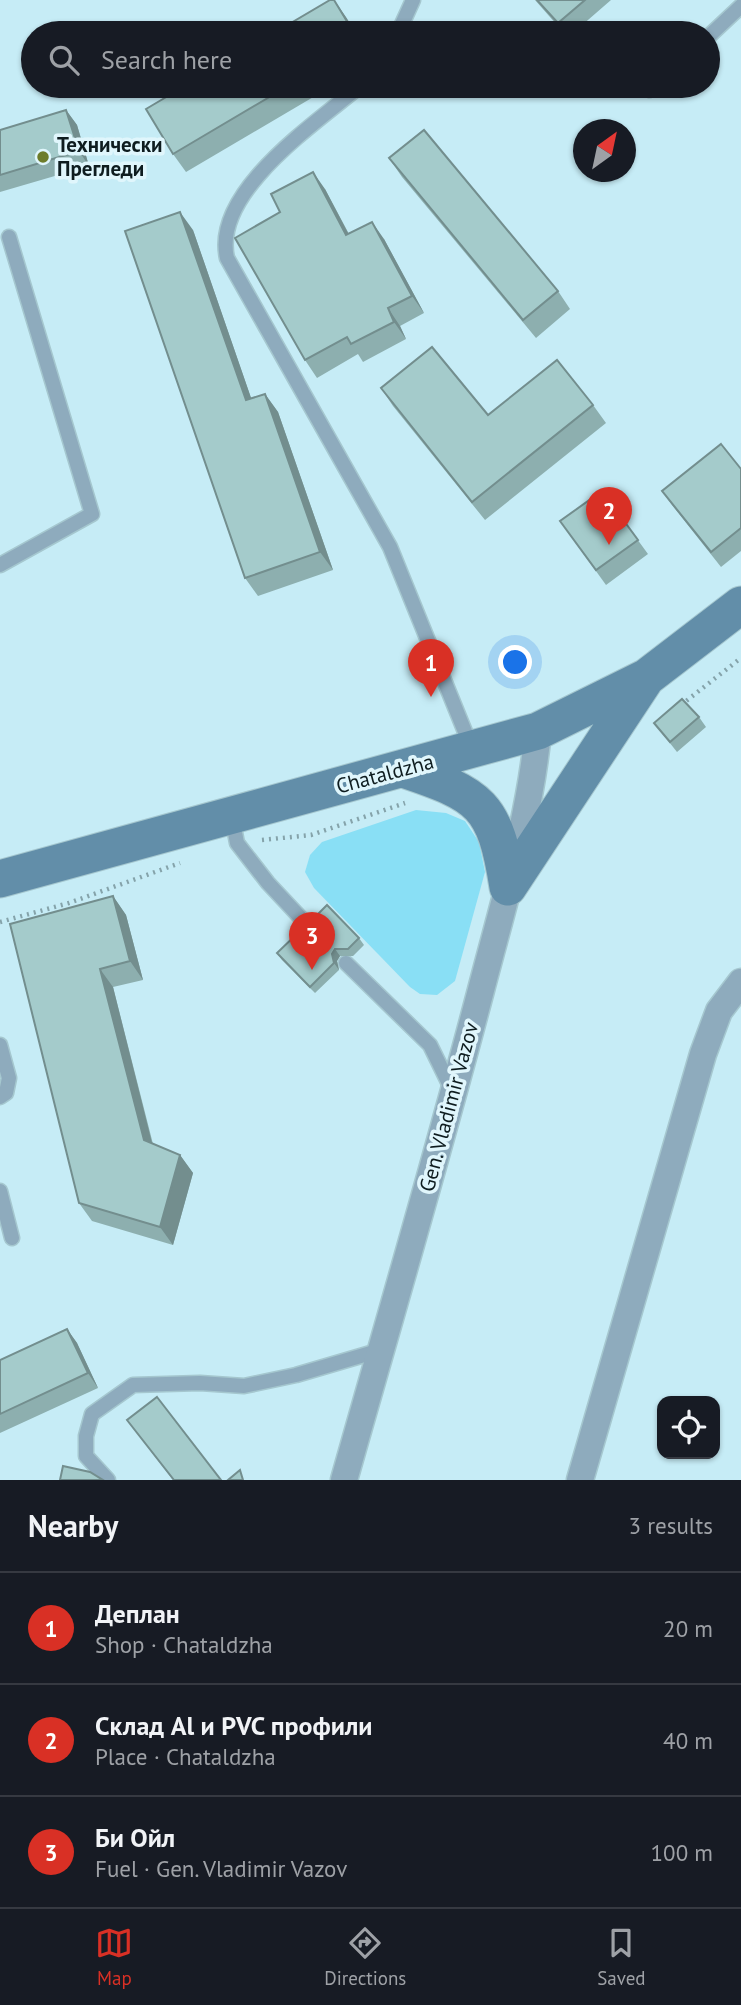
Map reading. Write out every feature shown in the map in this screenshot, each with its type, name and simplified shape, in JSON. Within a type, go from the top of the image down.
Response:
[{"type":"main road","name":"Chataldzha","points":[[0,878],[538,731],[647,677],[741,605]]},
{"type":"main road","points":[[508,887],[647,677]]},
{"type":"main road","points":[[403,769],[452,785],[477,802],[499,834],[508,887]]},
{"type":"street","name":"Gen. Vladimir Vazov","points":[[344,1480],[454,1094],[508,887],[536,759],[538,731]]},
{"type":"street","points":[[580,1480],[703,1054],[719,1011],[741,982]]},
{"type":"lane","points":[[403,21],[413,0]]},
{"type":"lane","points":[[720,26],[741,6]]},
{"type":"lane","points":[[346,98],[254,178],[229,219],[223,241],[227,258],[390,547],[472,750]]},
{"type":"lane","points":[[0,565],[92,514],[9,237]]},
{"type":"lane","points":[[232,815],[237,843],[268,883],[313,931]]},
{"type":"lane","points":[[346,963],[430,1045],[454,1094]]},
{"type":"lane","points":[[0,1045],[9,1078],[6,1093],[0,1097]]},
{"type":"lane","points":[[0,1191],[12,1238]]},
{"type":"lane","points":[[108,1480],[86,1456],[86,1436],[92,1414],[133,1385],[200,1383],[244,1386],[296,1375],[381,1350]]},
{"type":"shaded area","points":[[416,810],[446,813],[465,821],[479,842],[485,872],[455,981],[437,995],[420,994],[410,987],[314,888],[305,872],[310,855],[322,842]]},
{"type":"building","points":[[334,0],[347,21],[294,21]]},
{"type":"building","points":[[537,0],[585,0],[560,21],[556,21]]},
{"type":"building","points":[[165,98],[268,98],[173,154],[146,109]]},
{"type":"building","points":[[66,110],[79,151],[0,175],[0,130]]},
{"type":"building","points":[[424,130],[558,291],[523,320],[389,158]]},
{"type":"building","points":[[313,172],[346,235],[372,222],[412,296],[388,308],[394,322],[351,344],[347,337],[305,360],[235,238],[280,212],[271,194]]},
{"type":"building","points":[[180,212],[246,400],[265,394],[320,552],[245,578],[125,231]]},
{"type":"building","points":[[432,347],[488,415],[557,360],[593,405],[472,502],[381,388]]},
{"type":"building","points":[[721,444],[741,469],[741,528],[711,552],[662,491]]},
{"type":"building","points":[[602,491],[638,540],[596,570],[560,521]]},
{"type":"building","points":[[682,699],[699,717],[670,742],[654,723]]},
{"type":"building","points":[[113,896],[130,961],[100,969],[144,1140],[180,1155],[160,1227],[79,1203],[10,924]]},
{"type":"building","points":[[327,905],[359,938],[348,949],[335,949],[332,954],[334,963],[310,987],[277,953],[301,930],[310,934],[315,931],[318,923],[315,917]]},
{"type":"building","points":[[67,1329],[88,1373],[0,1414],[0,1360]]},
{"type":"building","points":[[157,1397],[221,1480],[174,1480],[127,1420]]},
{"type":"building","points":[[63,1466],[90,1472],[103,1480],[60,1480]]},
{"type":"building","points":[[240,1470],[243,1480],[228,1480]]},
{"type":"place","name":"Технически Прегледи","points":[[43,157]]},
{"type":"place","name":"Склад Al и PVC профили","points":[[609,545]]},
{"type":"place","name":"Деплан","points":[[431,697]]},
{"type":"place","name":"Би Ойл","points":[[312,970]]}]
